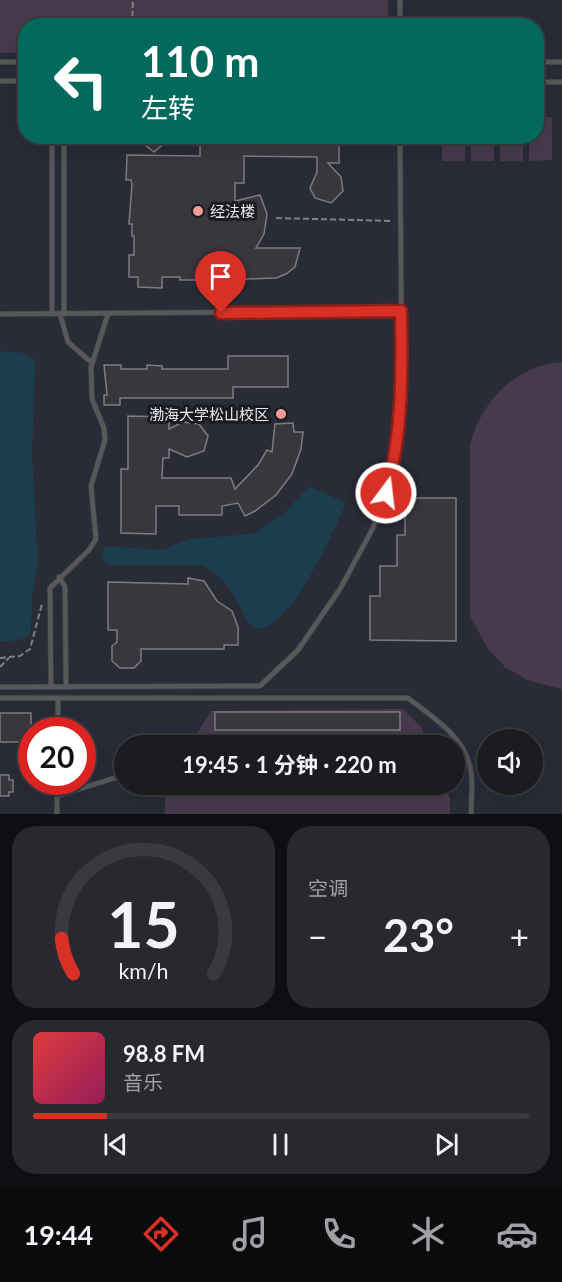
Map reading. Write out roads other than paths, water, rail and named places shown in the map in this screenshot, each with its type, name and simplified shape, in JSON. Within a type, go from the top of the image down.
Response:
[{"type":"lane","points":[[400,0],[400,18]]},
{"type":"lane","points":[[0,62],[18,62]]},
{"type":"lane","points":[[544,62],[562,62]]},
{"type":"lane","points":[[0,81],[18,81]]},
{"type":"lane","points":[[544,81],[562,82]]},
{"type":"lane","points":[[52,144],[52,314]]},
{"type":"lane","points":[[64,144],[62,314],[68,342],[92,363]]},
{"type":"lane","points":[[0,687],[260,686],[290,660],[307,639],[352,569],[373,528],[386,493],[395,458],[400,419],[400,144]]},
{"type":"lane","points":[[0,314],[401,311]]},
{"type":"lane","points":[[51,687],[50,588],[89,550],[97,534],[91,486],[105,440],[104,428],[92,399],[92,363],[108,314]]},
{"type":"lane","points":[[59,577],[65,587],[66,687]]},
{"type":"lane","points":[[0,698],[408,698],[452,735],[463,750],[471,768],[471,814]]},
{"type":"lane","points":[[58,698],[58,717]]},
{"type":"lane","points":[[57,814],[57,796],[114,778]]},
{"type":"water","points":[[0,351],[25,353],[35,360],[32,456],[38,565],[32,597],[31,631],[22,639],[9,641],[0,641]]},
{"type":"water","points":[[309,486],[346,503],[307,581],[278,619],[264,628],[249,623],[227,585],[202,565],[109,565],[102,560],[103,549],[108,546],[162,550],[189,539],[252,534],[283,515]]},
{"type":"place","name":"经法楼","points":[[198,211]]},
{"type":"place","name":"渤海大学松山校区","points":[[281,414]]}]
